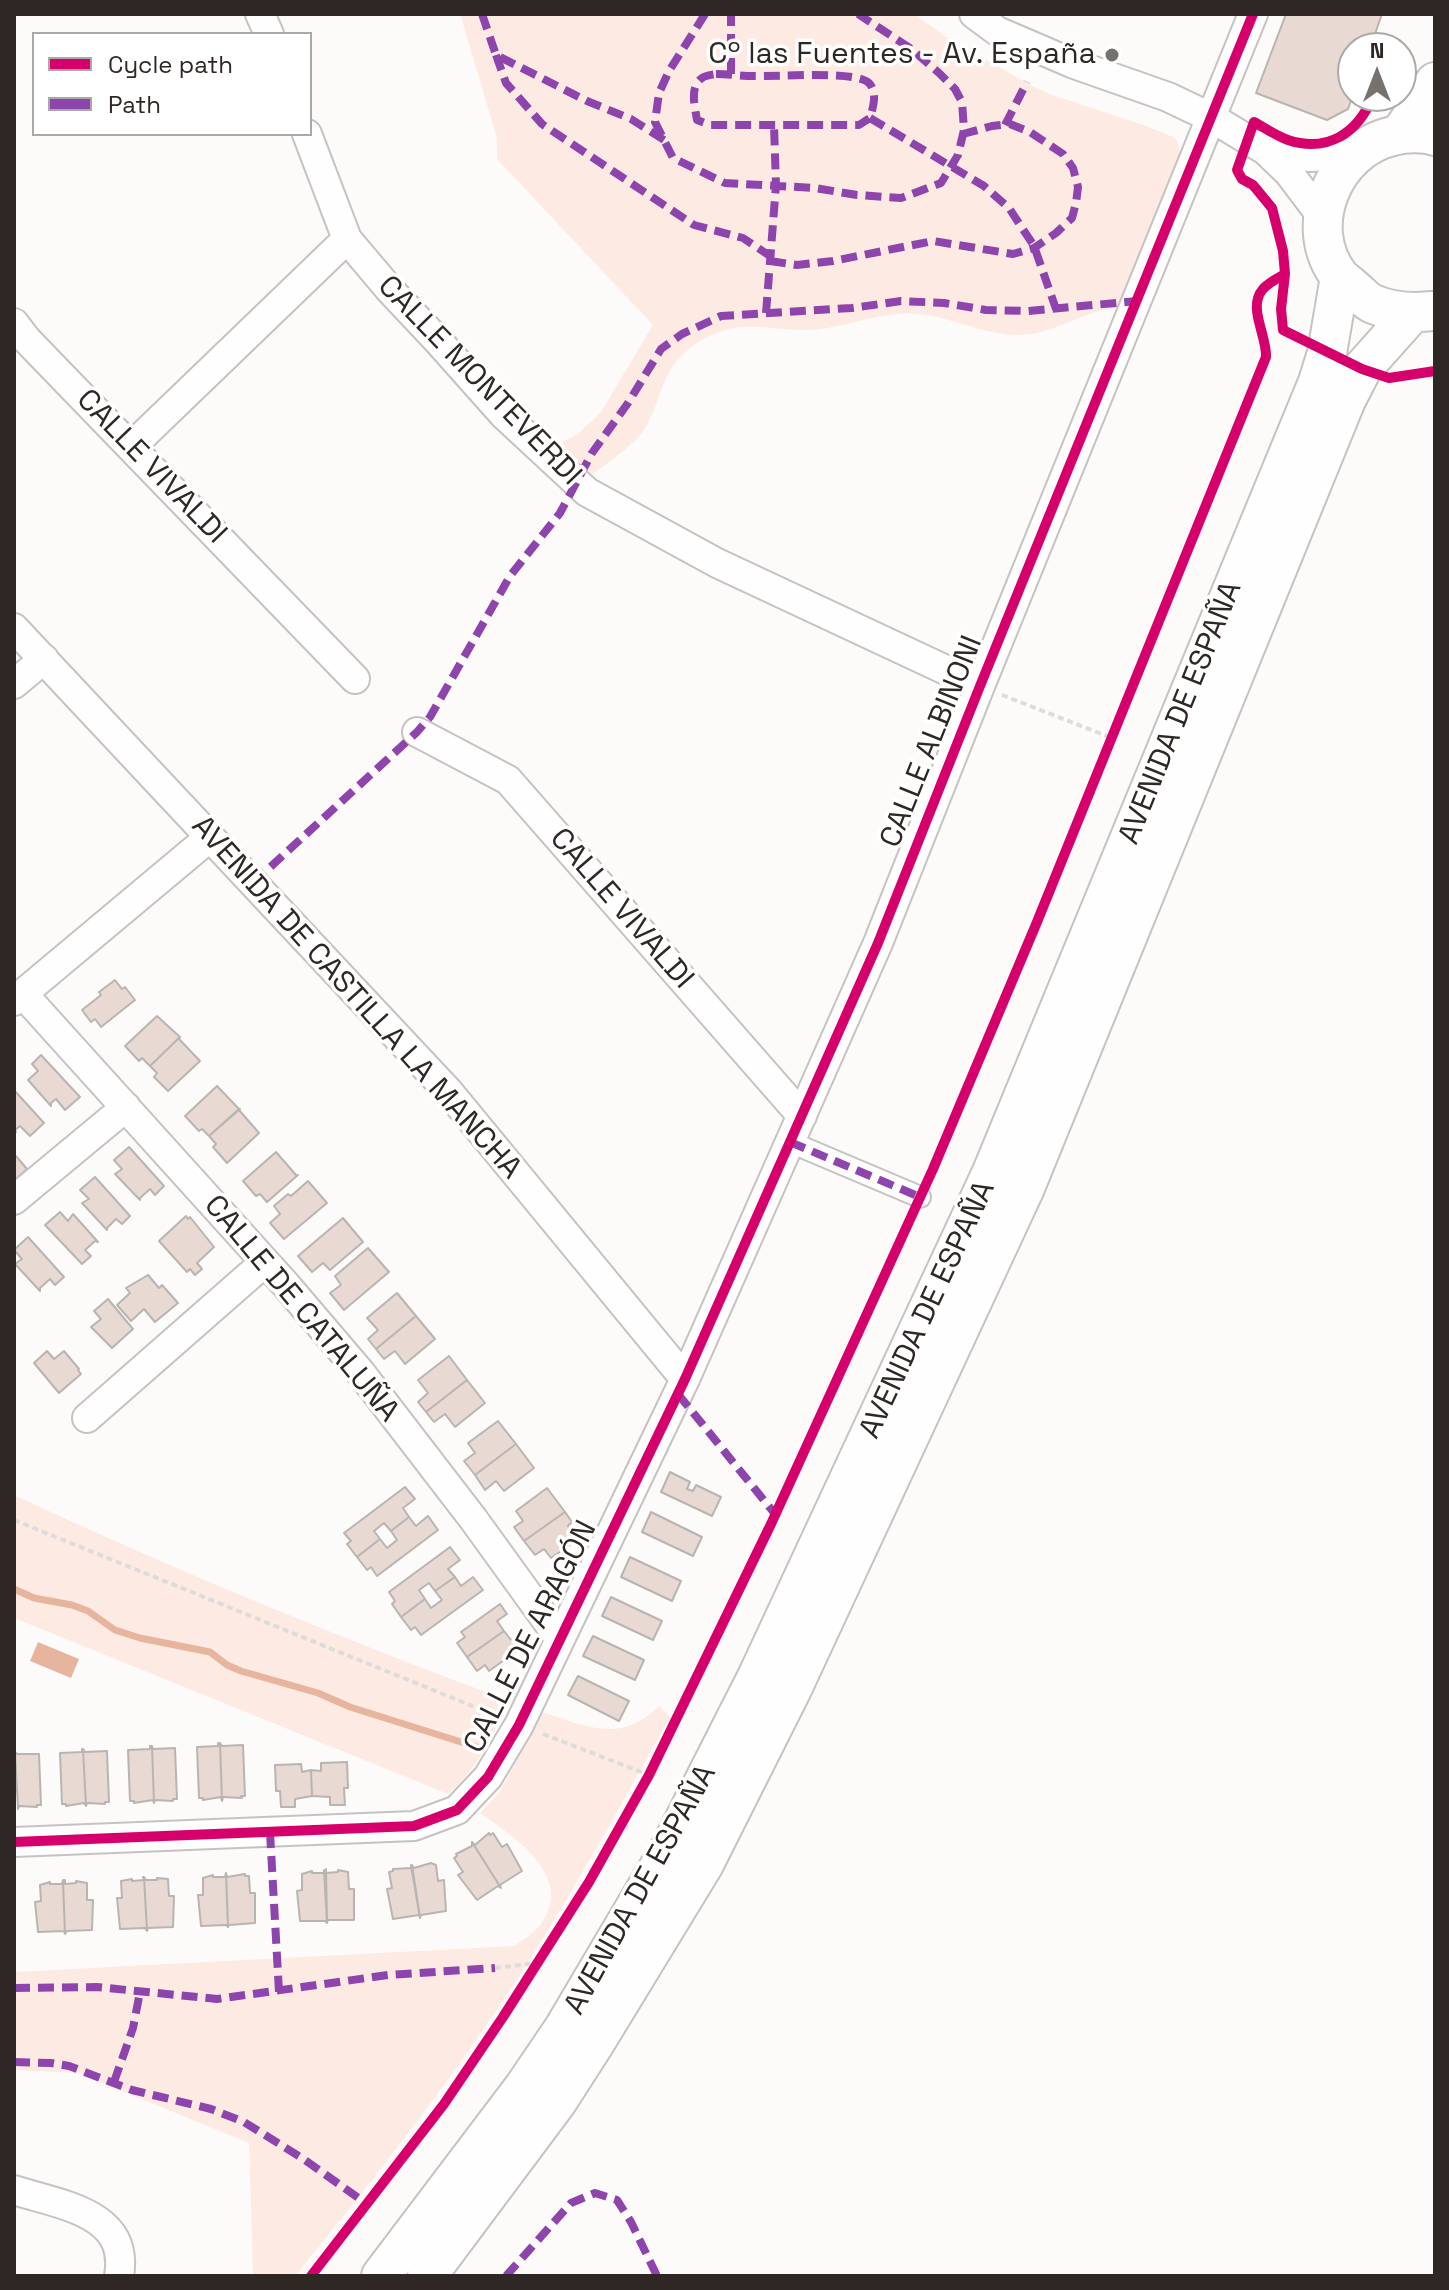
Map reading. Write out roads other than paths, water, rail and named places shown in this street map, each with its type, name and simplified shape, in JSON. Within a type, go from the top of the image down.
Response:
[{"type":"main road","points":[[1423,312],[1372,304],[1340,277],[1324,239],[1323,218],[1327,194],[1338,173],[1354,155],[1383,138],[1417,135],[1435,82]]},
{"type":"main road","name":"AVENIDA DE ESPAÑA","points":[[381,2276],[524,2087],[564,2028],[668,1852],[757,1677],[998,1158],[1318,382],[1327,353],[1340,277]]},
{"type":"main road","name":"AVENIDA DE ESPAÑA","points":[[427,2276],[557,2102],[704,1864],[792,1689],[1024,1190],[1346,400],[1362,369],[1423,312]]},
{"type":"street","points":[[974,14],[997,31],[1074,64],[1168,97],[1212,118],[1265,150],[1289,173],[1323,218]]},
{"type":"street","name":"CALLE ALBINONI","points":[[685,1379],[878,943],[1253,14]]},
{"type":"street","name":"CALLE MONTEVERDI","points":[[308,136],[347,239],[504,415],[587,492],[717,563],[980,686]]},
{"type":"street","points":[[1265,150],[1309,157],[1354,155]]},
{"type":"street","points":[[132,446],[347,239]]},
{"type":"street","name":"CALLE VIVALDI","points":[[14,323],[355,679]]},
{"type":"street","name":"AVENIDA DE CASTILLA LA MANCHA","points":[[14,628],[448,1091],[685,1379]]},
{"type":"street","points":[[14,684],[44,659]]},
{"type":"street","name":"CALLE VIVALDI","points":[[417,732],[508,780],[802,1116]]},
{"type":"street","points":[[19,998],[210,837]]},
{"type":"street","name":"CALLE DE CATALUÑA","points":[[19,998],[126,1107],[361,1373],[474,1520],[560,1639]]},
{"type":"street","points":[[14,1200],[126,1107]]},
{"type":"street","points":[[790,1142],[920,1197]]},
{"type":"street","points":[[87,1418],[265,1262]]},
{"type":"street","name":"CALLE DE ARAGÓN","points":[[14,1842],[414,1826],[457,1810],[488,1777],[519,1725],[685,1379]]},
{"type":"street","points":[[14,2190],[90,2214],[112,2232],[122,2259],[119,2276]]},
{"type":"waterway","points":[[14,1589],[34,1598],[88,1611],[115,1630],[210,1652],[241,1671],[318,1693],[350,1707],[480,1748]]},
{"type":"place","name":"Cº las Fuentes - Av. España","points":[[1112,55]]}]
